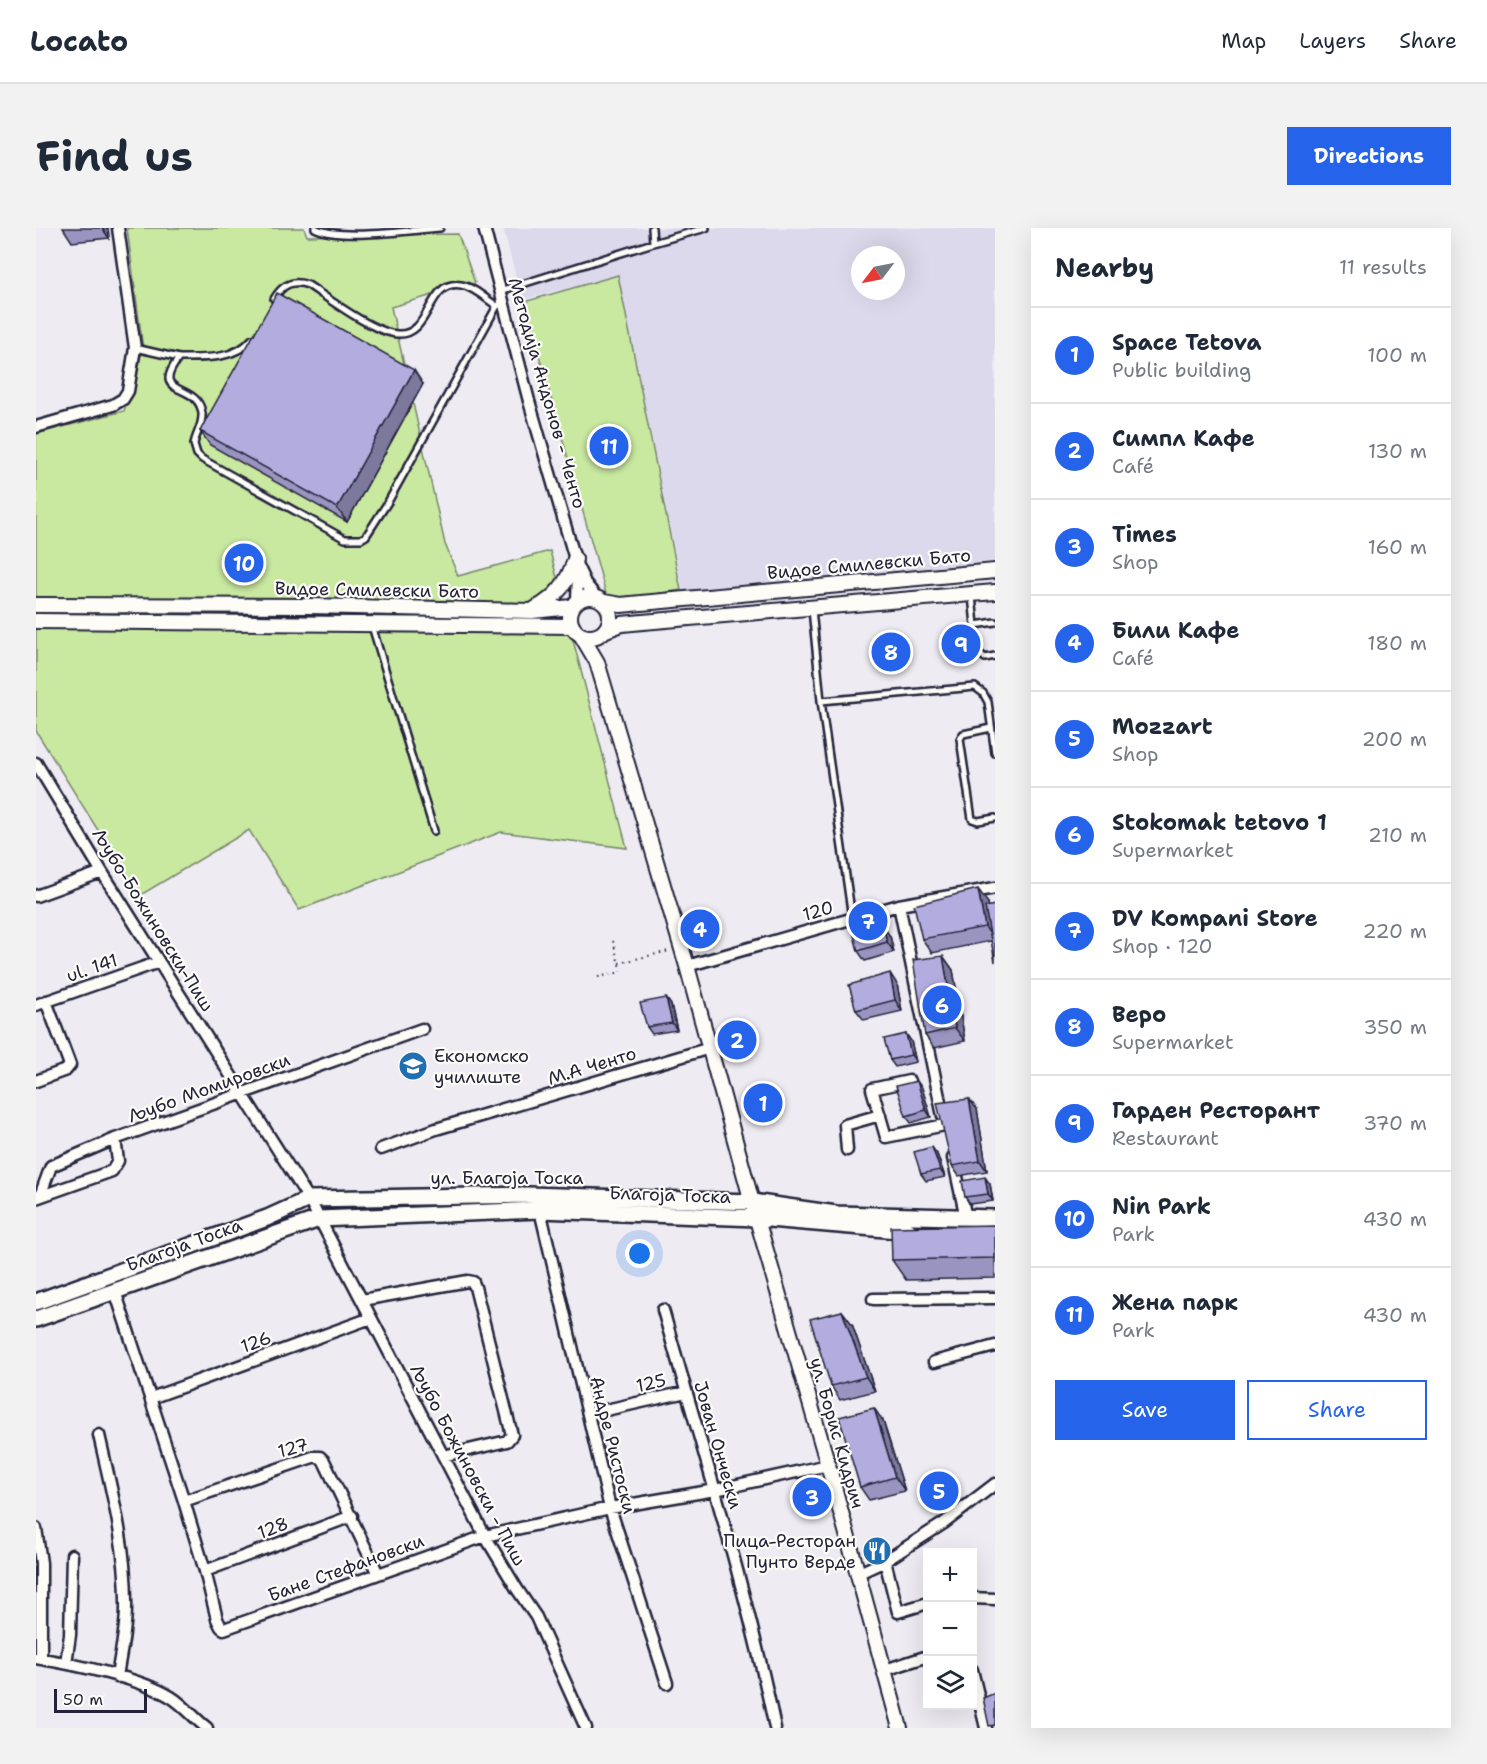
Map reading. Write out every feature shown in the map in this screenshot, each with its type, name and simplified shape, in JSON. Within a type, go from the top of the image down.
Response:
[{"type":"main road","name":"ул. Благоја Тоска","points":[[36,1302],[267,1218],[309,1199],[528,1195],[754,1210],[995,1218]]},
{"type":"main road","name":"Благоја Тоска","points":[[36,1319],[319,1219],[540,1210],[754,1210],[908,1231],[995,1231]]},
{"type":"street","points":[[36,427],[113,405],[123,399],[128,392],[135,348],[118,228]]},
{"type":"street","name":"Методија Андонов - Ченто","points":[[484,228],[500,291],[500,304],[576,562],[585,583],[600,600]]},
{"type":"street","points":[[532,611],[547,603],[560,591],[576,562]]},
{"type":"street","name":"Методија Андонов - Ченто","points":[[575,604],[576,562]]},
{"type":"street","name":"Видое Смилевски Бато","points":[[600,600],[621,605],[995,571]]},
{"type":"street","points":[[576,631],[588,638],[622,624],[995,592]]},
{"type":"street","points":[[597,662],[604,632],[611,616],[600,600],[589,597],[575,604],[570,620],[597,662],[687,966],[754,1210]]},
{"type":"street","name":"Видое Смилевски Бато","points":[[36,605],[309,606],[532,611],[575,604]]},
{"type":"street","name":"Видое Смилевски Бато","points":[[36,621],[371,623],[576,631]]},
{"type":"street","name":"Љубо-Божиновски-Пиш","points":[[36,763],[40,776],[309,1199]]},
{"type":"street","points":[[36,896],[102,872]]},
{"type":"street","name":"120","points":[[687,966],[899,905],[995,888]]},
{"type":"street","points":[[899,905],[948,1137]]},
{"type":"street","name":"ul. 141","points":[[41,1003],[159,962]]},
{"type":"street","points":[[36,1081],[66,1071],[70,1065],[41,1003]]},
{"type":"street","name":"Љубо Момировски","points":[[38,1197],[112,1171],[118,1161],[115,1138],[422,1029]]},
{"type":"street","name":"М.А Ченто","points":[[381,1149],[436,1129],[710,1048]]},
{"type":"street","points":[[909,1081],[872,1089],[886,1137],[945,1125]]},
{"type":"street","points":[[847,1150],[844,1125],[880,1115]]},
{"type":"street","points":[[38,1197],[48,1169],[54,1164],[115,1138]]},
{"type":"street","points":[[950,1149],[966,1218]]},
{"type":"street","name":"Љубо Божиновски - Пиш","points":[[309,1199],[485,1536],[536,1617],[586,1728]]},
{"type":"street","name":"Андре Ристоски","points":[[540,1210],[610,1508],[668,1683]]},
{"type":"street","name":"ул. Борис Кидрич","points":[[754,1210],[828,1465],[900,1728]]},
{"type":"street","points":[[362,1300],[473,1282],[512,1435],[507,1441],[443,1456]]},
{"type":"street","name":"Бане Стефановски","points":[[115,1291],[184,1501],[218,1624],[224,1629],[485,1536],[610,1508],[714,1490],[828,1465]]},
{"type":"street","points":[[873,1299],[995,1298]]},
{"type":"street","name":"Јован Ончески","points":[[663,1310],[714,1490],[775,1728]]},
{"type":"street","name":"126","points":[[152,1398],[371,1318]]},
{"type":"street","points":[[934,1362],[995,1346]]},
{"type":"street","name":"125","points":[[588,1414],[686,1392]]},
{"type":"street","points":[[99,1435],[120,1531],[125,1568],[126,1611],[117,1677]]},
{"type":"street","name":"127","points":[[184,1501],[313,1457],[320,1457],[352,1516],[378,1574]]},
{"type":"street","points":[[857,1574],[885,1561],[944,1523],[995,1484]]},
{"type":"street","name":"128","points":[[205,1571],[352,1516]]},
{"type":"street","points":[[36,1528],[41,1563],[39,1658],[66,1663],[148,1687],[173,1698],[207,1728]]},
{"type":"street","points":[[66,1663],[70,1635],[72,1555]]},
{"type":"street","points":[[885,1561],[898,1612],[923,1604]]},
{"type":"street","points":[[977,1599],[995,1599]]},
{"type":"street","points":[[885,1670],[923,1657]]},
{"type":"street","points":[[977,1691],[986,1728]]},
{"type":"lane","points":[[315,228],[332,234],[350,234],[440,228]]},
{"type":"lane","points":[[652,228],[653,243]]},
{"type":"lane","points":[[500,291],[706,228]]},
{"type":"lane","points":[[179,358],[169,372],[168,378],[171,384],[195,398],[200,405],[202,425],[194,444],[197,454],[202,459],[345,539],[361,539],[366,536],[388,502],[500,304],[462,285],[448,285],[441,290],[417,327],[408,333],[397,334],[379,329],[308,285],[299,282],[289,283],[279,291],[270,307]]},
{"type":"lane","points":[[135,348],[179,358],[207,358],[242,350],[252,341],[256,332]]},
{"type":"lane","points":[[972,594],[978,652],[985,658],[995,656]]},
{"type":"lane","points":[[812,608],[821,701],[852,919]]},
{"type":"lane","points":[[975,625],[995,622]]},
{"type":"lane","points":[[371,623],[434,831]]},
{"type":"lane","points":[[821,701],[975,687],[983,693],[988,702],[995,753]]},
{"type":"lane","points":[[991,728],[963,734],[960,739],[972,819],[978,821],[995,818]]},
{"type":"path","points":[[598,977],[621,972],[612,938]]},
{"type":"path","points":[[619,963],[668,951]]},
{"type":"shaded area","points":[[503,228],[995,228],[995,561],[683,592],[618,275],[522,300]]},
{"type":"green space","points":[[127,228],[304,228],[307,236],[458,234],[475,283],[391,307],[445,544],[458,576],[550,551],[627,848],[501,832],[299,910],[249,830],[139,896],[36,731],[36,434],[124,411],[143,349]]},
{"type":"green space","points":[[618,275],[681,590],[608,601],[524,302]]},
{"type":"building","points":[[277,293],[414,370],[337,508],[200,431]]},
{"type":"building","points":[[978,889],[985,927],[922,939],[914,905]]},
{"type":"building","points":[[995,905],[995,962],[985,907]]},
{"type":"building","points":[[871,917],[874,928],[883,926],[887,942],[858,951],[851,923]]},
{"type":"building","points":[[943,956],[955,1028],[925,1035],[913,960]]},
{"type":"building","points":[[890,973],[895,1000],[856,1010],[849,985]]},
{"type":"building","points":[[666,998],[672,1023],[647,1027],[640,1003]]},
{"type":"building","points":[[906,1034],[911,1055],[890,1060],[884,1039]]},
{"type":"building","points":[[917,1081],[926,1110],[906,1116],[896,1086]]},
{"type":"building","points":[[969,1099],[980,1161],[952,1166],[937,1103]]},
{"type":"building","points":[[932,1147],[940,1170],[921,1174],[914,1152]]},
{"type":"building","points":[[985,1177],[988,1194],[965,1197],[962,1181]]},
{"type":"building","points":[[995,1225],[995,1258],[892,1260],[891,1227]]},
{"type":"building","points":[[842,1311],[866,1377],[831,1386],[810,1319]]},
{"type":"building","points":[[874,1408],[895,1477],[860,1487],[839,1417]]},
{"type":"building","points":[[995,1693],[995,1725],[989,1726],[983,1698]]},
{"type":"place","name":"Жена парк","points":[[609,446]]},
{"type":"place","name":"Nin Park","points":[[244,563]]},
{"type":"place","name":"Гарден Ресторант","points":[[961,644]]},
{"type":"place","name":"Веро","points":[[891,652]]},
{"type":"place","name":"DV Kompani Store","points":[[868,921]]},
{"type":"place","name":"Били Кафе","points":[[700,929]]},
{"type":"place","name":"Stokomak tetovo 1","points":[[942,1005]]},
{"type":"place","name":"Симпл Кафе","points":[[737,1040]]},
{"type":"place","name":"Економско училиште","points":[[413,1066]]},
{"type":"place","name":"Space Tetova","points":[[763,1103]]},
{"type":"place","name":"Mozzart","points":[[939,1491]]},
{"type":"place","name":"Times","points":[[812,1497]]},
{"type":"place","name":"Пица-Ресторан Пунто Верде","points":[[877,1551]]}]
